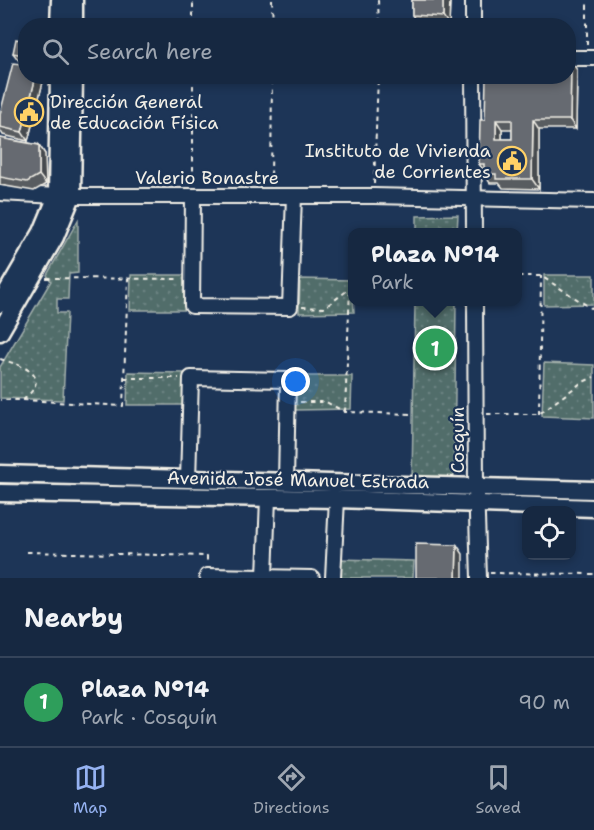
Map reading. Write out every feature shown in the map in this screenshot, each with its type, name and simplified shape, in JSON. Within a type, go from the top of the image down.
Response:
[{"type":"main road","points":[[59,18],[60,0]]},
{"type":"main road","points":[[74,0],[74,18]]},
{"type":"main road","points":[[0,304],[64,196],[59,84]]},
{"type":"main road","points":[[0,332],[55,237],[64,196],[73,84]]},
{"type":"main road","name":"Avenida José Manuel Estrada","points":[[0,474],[594,490]]},
{"type":"main road","name":"Avenida José Manuel Estrada","points":[[0,493],[337,499],[594,508]]},
{"type":"street","points":[[473,0],[473,18]]},
{"type":"street","points":[[473,84],[474,228]]},
{"type":"street","name":"Valerio Bonastre","points":[[0,193],[64,196],[374,196],[594,201]]},
{"type":"street","points":[[193,196],[192,306],[291,307],[294,196]]},
{"type":"street","name":"Cosquín","points":[[475,306],[478,575]]},
{"type":"street","points":[[188,480],[191,378],[288,380],[286,482]]},
{"type":"street","points":[[265,576],[267,498]]},
{"type":"street","points":[[333,578],[337,499]]},
{"type":"street","points":[[207,576],[312,578]]},
{"type":"path","points":[[193,0],[193,18]]},
{"type":"path","points":[[272,0],[273,18]]},
{"type":"path","points":[[378,0],[379,18]]},
{"type":"path","points":[[587,0],[591,58]]},
{"type":"path","points":[[193,84],[193,196]]},
{"type":"path","points":[[271,196],[272,84]]},
{"type":"path","points":[[374,196],[378,84]]},
{"type":"path","points":[[522,276],[541,276],[591,308],[594,307]]},
{"type":"path","points":[[539,414],[541,276]]},
{"type":"path","points":[[31,278],[192,279]]},
{"type":"path","points":[[0,400],[123,406],[128,278]]},
{"type":"path","points":[[291,307],[324,308],[348,289]]},
{"type":"path","points":[[345,412],[350,306]]},
{"type":"path","points":[[0,359],[25,366],[32,371],[36,381],[33,392],[23,400]]},
{"type":"path","points":[[476,415],[539,414],[581,383],[594,377]]},
{"type":"path","points":[[124,378],[191,378]]},
{"type":"path","points":[[288,402],[326,402],[345,412],[412,414]]},
{"type":"path","points":[[27,552],[207,556],[207,576]]},
{"type":"path","points":[[478,575],[594,574]]},
{"type":"green space","points":[[458,215],[457,228],[417,228],[417,216]]},
{"type":"green space","points":[[78,220],[78,273],[69,274],[68,299],[57,299],[57,313],[67,313],[63,400],[0,398],[0,367],[51,281],[47,275]]},
{"type":"green space","points":[[131,275],[187,275],[187,310],[130,310]]},
{"type":"green space","points":[[544,275],[594,275],[594,304],[544,305]]},
{"type":"green space","points":[[300,279],[348,280],[348,306],[354,306],[354,312],[299,313]]},
{"type":"green space","points":[[415,306],[456,306],[454,481],[412,480]]},
{"type":"green space","points":[[544,363],[594,365],[594,418],[542,416]]},
{"type":"green space","points":[[128,372],[185,373],[183,405],[127,405]]},
{"type":"green space","points":[[295,376],[352,376],[351,409],[295,410]]},
{"type":"green space","points":[[339,559],[414,561],[413,578],[338,578]]},
{"type":"building","points":[[412,0],[443,0],[443,17],[412,15]]},
{"type":"building","points":[[16,39],[18,39],[18,54],[13,53]]},
{"type":"building","points":[[13,63],[18,64],[18,84],[34,84],[22,132],[0,127],[0,114]]},
{"type":"building","points":[[486,84],[571,84],[570,120],[533,120],[532,179],[496,179],[496,174],[484,174],[484,164],[479,164],[480,120],[485,120]],"holes":[[[496,120],[512,120],[512,139],[496,139]]]},
{"type":"building","points":[[0,138],[39,145],[39,175],[27,182],[0,177]]},
{"type":"building","points":[[416,544],[457,545],[456,578],[416,578]]},
{"type":"place","name":"Dirección General de Educación Física","points":[[29,112]]},
{"type":"place","name":"Instituto de Vivienda de Corrientes","points":[[512,161]]},
{"type":"place","name":"Plaza N°14","points":[[435,348]]}]
